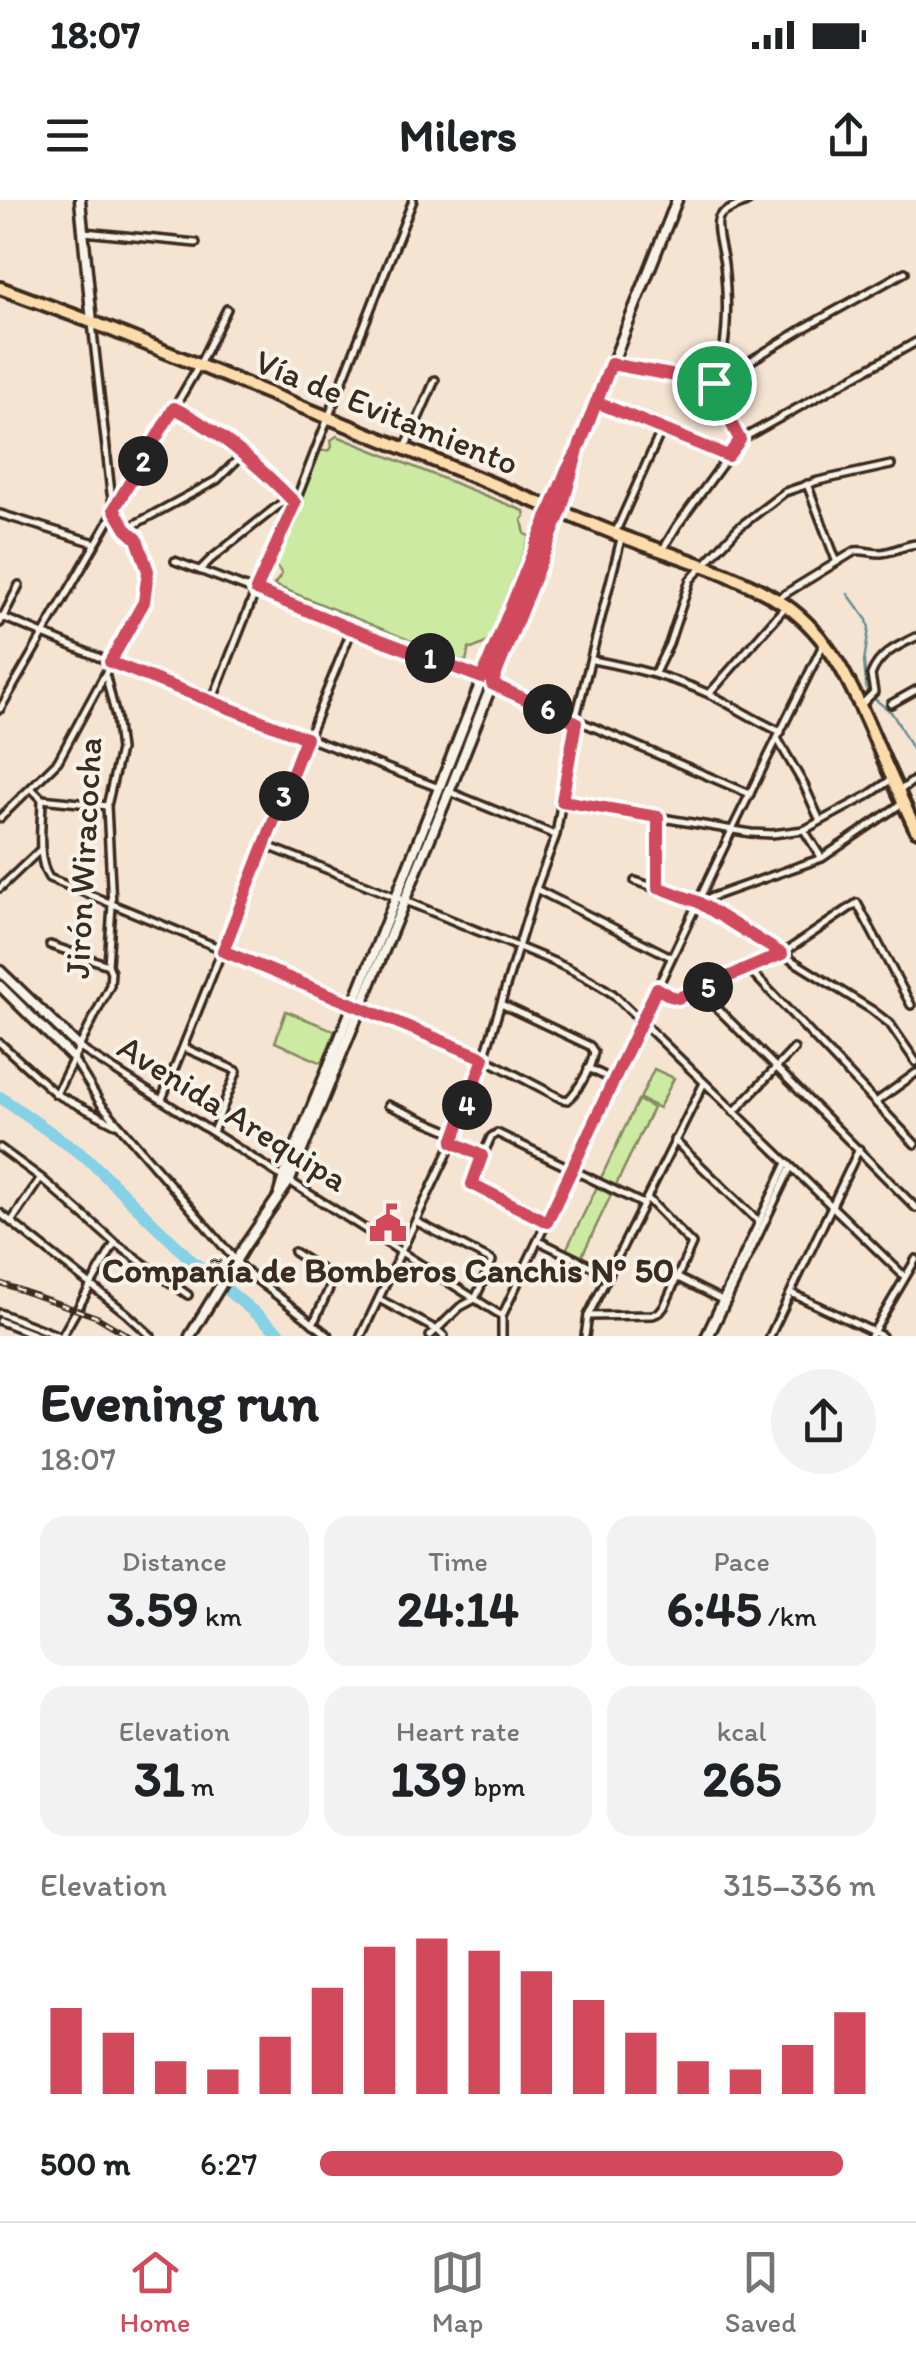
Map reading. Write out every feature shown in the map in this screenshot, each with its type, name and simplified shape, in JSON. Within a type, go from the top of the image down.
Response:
[{"type":"highway","name":"Vía de Evitamiento","points":[[0,288],[758,589],[803,620],[824,643],[853,688],[867,700],[892,780],[916,830]]},
{"type":"street","points":[[0,818],[58,762],[144,602],[148,571],[137,539],[114,509],[108,472],[80,200]]},
{"type":"street","points":[[212,701],[295,503],[413,200]]},
{"type":"street","points":[[190,1336],[287,1178],[399,899],[492,684],[569,464],[578,450],[677,200]]},
{"type":"street","points":[[740,440],[714,383],[722,364],[726,306],[717,222],[721,215],[748,201]]},
{"type":"street","points":[[84,232],[196,243]]},
{"type":"street","points":[[611,364],[714,383],[905,272]]},
{"type":"street","points":[[0,709],[198,367],[226,309]]},
{"type":"street","points":[[661,552],[740,440],[916,342]]},
{"type":"street","points":[[405,448],[435,380]]},
{"type":"street","points":[[596,402],[728,456]]},
{"type":"street","points":[[174,408],[218,433],[295,503]]},
{"type":"street","points":[[361,1336],[453,1142],[484,1058],[556,835],[576,722],[618,535],[662,429]]},
{"type":"street","points":[[126,529],[217,480],[242,456]]},
{"type":"street","points":[[655,674],[669,644],[687,585],[738,528],[785,492],[891,465]]},
{"type":"street","points":[[807,484],[836,560]]},
{"type":"street","points":[[200,570],[289,497]]},
{"type":"street","points":[[445,790],[482,678],[556,509]]},
{"type":"street","points":[[0,514],[95,543]]},
{"type":"street","points":[[709,694],[781,603],[836,560],[855,551],[886,552],[916,544]]},
{"type":"street","points":[[175,562],[482,678],[576,722],[750,794]]},
{"type":"street","points":[[19,585],[1,619],[556,835]]},
{"type":"street","points":[[162,1099],[352,629]]},
{"type":"street","points":[[867,700],[875,687],[871,676],[880,659],[916,637]]},
{"type":"street","points":[[502,1336],[502,1316],[824,643]]},
{"type":"street","points":[[592,660],[655,674],[709,694],[781,732]]},
{"type":"street","name":"Jirón Wiracocha","points":[[56,1094],[110,984],[112,904],[107,806],[120,750],[106,674]]},
{"type":"street","points":[[891,704],[916,690]]},
{"type":"street","points":[[778,740],[820,821]]},
{"type":"street","points":[[698,902],[822,858],[901,797],[916,779]]},
{"type":"street","points":[[562,801],[772,834],[804,830],[892,780]]},
{"type":"street","points":[[31,788],[42,799],[107,806]]},
{"type":"street","points":[[42,799],[42,848],[45,874],[50,878],[484,1058],[568,1100],[588,1068],[594,1052],[590,1046],[501,1004]]},
{"type":"street","points":[[658,817],[658,887]]},
{"type":"street","points":[[804,830],[822,858]]},
{"type":"street","points":[[264,845],[518,947],[596,983],[642,1022],[905,1276]]},
{"type":"street","points":[[0,888],[42,848]]},
{"type":"street","points":[[635,881],[698,902],[884,1018],[916,1062]]},
{"type":"street","points":[[536,889],[671,957]]},
{"type":"street","points":[[657,988],[678,998],[700,990],[782,954],[857,903],[912,1004]]},
{"type":"street","points":[[50,945],[108,965]]},
{"type":"street","points":[[748,969],[915,1144]]},
{"type":"street","name":"Avenida Arequipa","points":[[0,971],[78,1046],[502,1316]]},
{"type":"street","name":"Avenida Arequipa","points":[[0,986],[73,1058]]},
{"type":"street","points":[[700,990],[916,1208]]},
{"type":"street","points":[[0,1043],[56,1094],[121,1127]]},
{"type":"street","points":[[184,1047],[237,1071],[213,1132]]},
{"type":"street","points":[[734,1112],[794,1048]]},
{"type":"street","points":[[73,1058],[102,1104],[235,1261],[329,1336]]},
{"type":"street","points":[[588,1068],[614,1081]]},
{"type":"street","points":[[876,1102],[916,1072]]},
{"type":"street","points":[[585,1336],[588,1316],[704,1083]]},
{"type":"street","points":[[388,1105],[456,1134]]},
{"type":"street","points":[[547,1222],[472,1184],[491,1137],[497,1132],[644,1201],[692,1244],[660,1312],[588,1316]]},
{"type":"street","points":[[674,1140],[761,1224]]},
{"type":"street","points":[[453,1142],[482,1156]]},
{"type":"street","points":[[0,1148],[115,1243],[188,1295]]},
{"type":"street","points":[[770,1336],[859,1149]]},
{"type":"street","points":[[708,1336],[789,1165]]},
{"type":"street","points":[[11,1222],[41,1178]]},
{"type":"street","points":[[0,1212],[152,1336]]},
{"type":"street","points":[[417,1222],[492,1261],[476,1299],[460,1307],[430,1336]]},
{"type":"street","points":[[538,1240],[608,1275]]},
{"type":"street","points":[[0,1317],[61,1336],[115,1243]]},
{"type":"street","points":[[294,1252],[334,1278],[313,1324]]},
{"type":"street","points":[[872,1334],[916,1259]]},
{"type":"street","points":[[678,1278],[724,1301]]},
{"type":"street","points":[[791,1294],[882,1336]]},
{"type":"street","points":[[378,1299],[444,1336]]},
{"type":"street","points":[[0,1317],[40,1336]]},
{"type":"green space","points":[[337,436],[524,511],[525,534],[530,536],[488,642],[469,648],[466,661],[274,585],[282,574],[275,564],[320,451],[330,450],[331,440]]},
{"type":"green space","points":[[286,1011],[335,1031],[322,1063],[275,1042]]},
{"type":"green space","points":[[654,1069],[674,1078],[659,1108],[640,1099]]},
{"type":"green space","points":[[638,1100],[653,1108],[615,1187],[600,1180]]},
{"type":"green space","points":[[597,1187],[611,1195],[581,1258],[566,1250]]},
{"type":"waterway","points":[[848,594],[869,628],[864,662],[867,693],[891,712],[916,757]]},
{"type":"waterway","points":[[0,1097],[87,1158],[192,1261],[283,1336]]},
{"type":"railway","points":[[0,1283],[97,1317],[129,1336]]},
{"type":"place","name":"Compañía de Bomberos Canchis Nº 50","points":[[388,1223]]},
{"type":"route","points":[[611,364],[714,383],[740,440],[728,456],[596,402],[561,511],[492,684],[576,722],[562,801],[658,817],[658,887],[698,902],[782,954],[678,998],[657,988],[547,1222],[472,1184],[482,1156],[453,1142],[484,1058],[223,951],[306,738],[110,662],[144,602],[148,571],[137,539],[114,509],[174,408],[218,433],[295,503],[256,590],[482,678],[611,364]]}]
